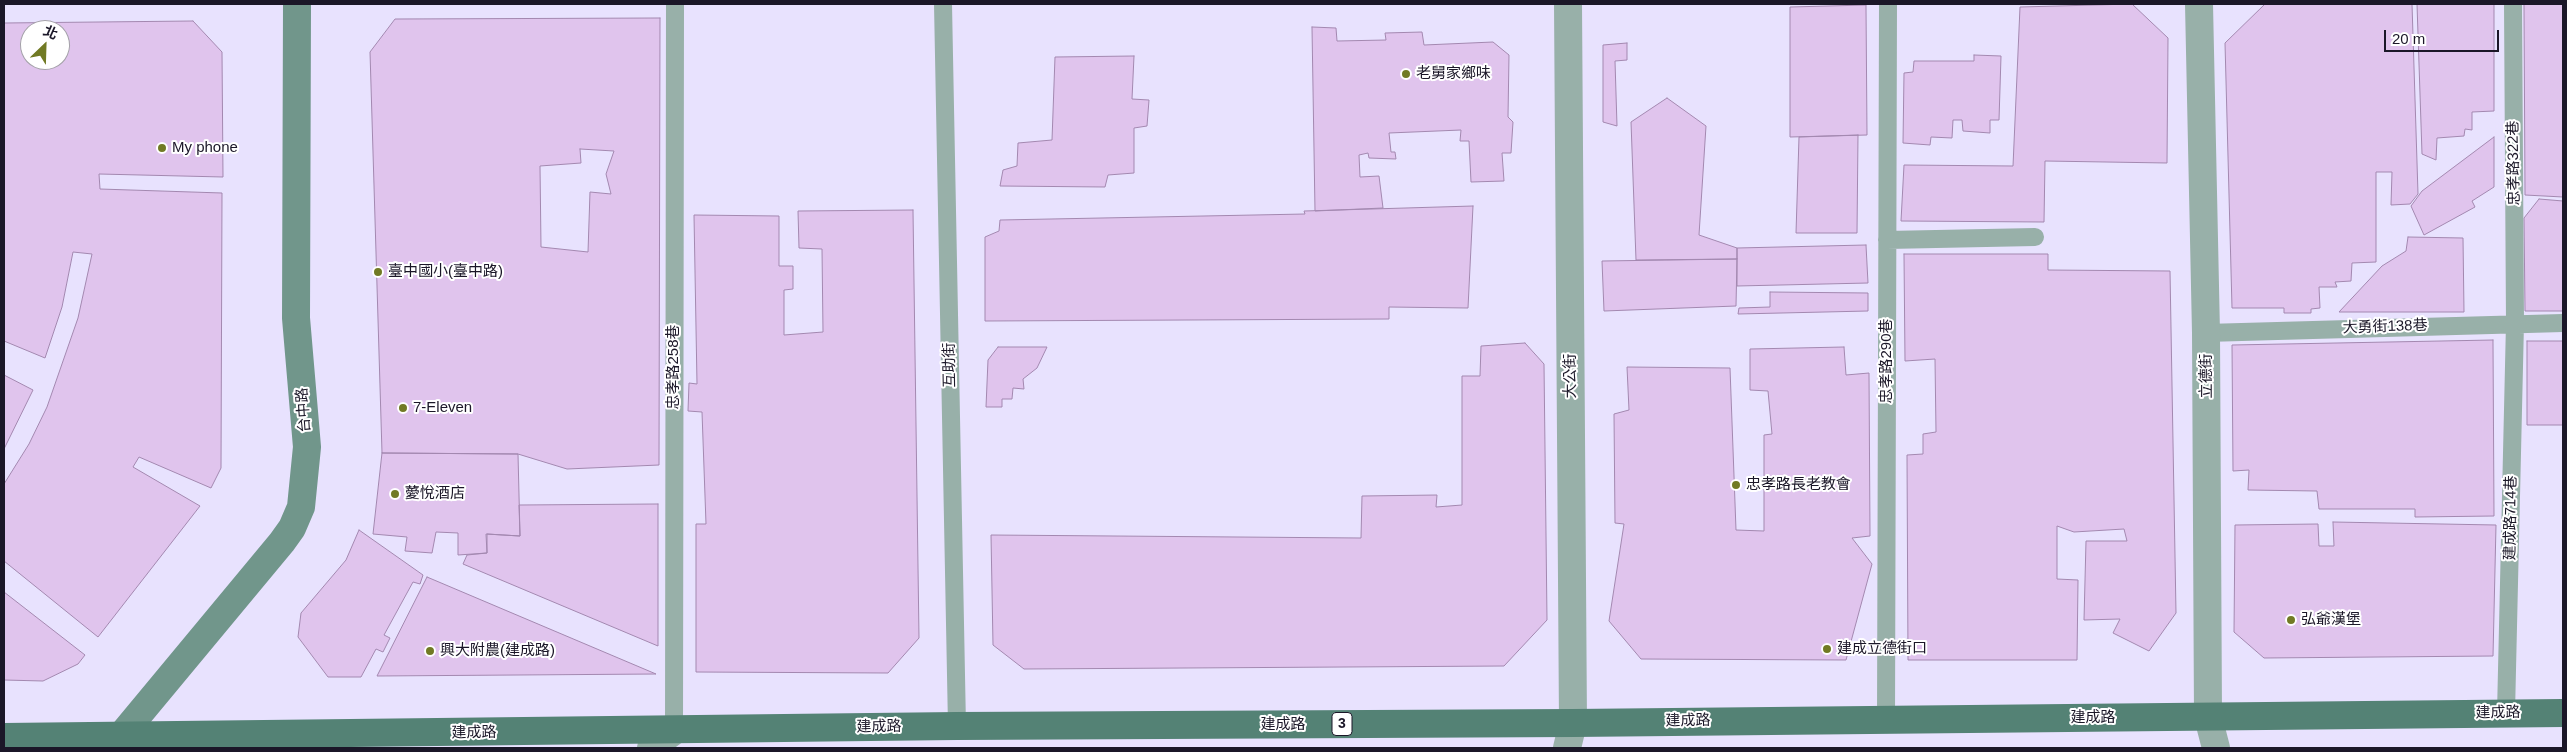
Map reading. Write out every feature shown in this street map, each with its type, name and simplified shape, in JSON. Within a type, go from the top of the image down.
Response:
[{"type":"main road","name":"建成路","points":[[4,737],[116,742],[957,726],[1570,736],[1886,718],[2563,713]]},
{"type":"street","name":"台中路","points":[[116,742],[282,542],[292,528],[301,507],[307,447],[296,318],[297,4]]},
{"type":"street","name":"大公街","points":[[1568,4],[1570,736]]},
{"type":"street","name":"立德街","points":[[2199,4],[2206,333],[2208,717],[2216,748]]},
{"type":"street","points":[[652,748],[674,730]]},
{"type":"lane","name":"忠孝路258巷","points":[[674,730],[675,4]]},
{"type":"lane","name":"互助街","points":[[943,4],[957,726]]},
{"type":"lane","name":"忠孝路290巷","points":[[1886,718],[1888,4]]},
{"type":"lane","name":"忠孝路322巷","points":[[2512,4],[2516,323]]},
{"type":"lane","points":[[1887,240],[2035,237]]},
{"type":"lane","name":"建成路714巷","points":[[2506,713],[2516,323]]},
{"type":"lane","name":"大勇街138巷","points":[[2206,333],[2563,323]]},
{"type":"building","points":[[2132,4],[2168,38],[2167,163],[2045,161],[2044,222],[1901,221],[1904,165],[2013,166],[2020,7]]},
{"type":"building","points":[[2265,4],[2412,4],[2418,194],[2410,204],[2391,205],[2392,172],[2376,172],[2376,262],[2352,263],[2351,281],[2335,282],[2337,287],[2319,287],[2320,308],[2311,309],[2311,313],[2284,313],[2284,308],[2232,308],[2225,43]]},
{"type":"building","points":[[2417,4],[2494,4],[2494,111],[2472,112],[2472,130],[2465,129],[2464,136],[2437,138],[2436,160],[2422,154]]},
{"type":"building","points":[[2524,4],[2563,4],[2563,197],[2525,195]]},
{"type":"building","points":[[1866,5],[1867,135],[1790,137],[1790,7]]},
{"type":"building","points":[[660,18],[659,465],[567,469],[518,454],[382,453],[370,52],[395,19]],"holes":[[[580,149],[614,151],[606,174],[611,194],[590,192],[588,252],[541,247],[540,166],[581,163]]]},
{"type":"building","points":[[193,21],[222,52],[223,177],[99,174],[100,189],[222,193],[221,468],[211,488],[139,457],[133,467],[200,506],[98,637],[4,561],[4,484],[29,444],[47,407],[78,318],[92,254],[73,252],[62,307],[45,358],[4,341],[4,23],[20,23],[20,70],[70,70],[70,22]]},
{"type":"building","points":[[1312,27],[1336,28],[1337,41],[1386,40],[1385,33],[1422,32],[1424,45],[1493,42],[1509,55],[1508,117],[1513,122],[1511,153],[1502,153],[1504,181],[1471,182],[1469,141],[1460,141],[1461,130],[1389,133],[1391,152],[1395,152],[1396,159],[1369,158],[1368,153],[1359,155],[1360,177],[1379,176],[1383,208],[1315,211]]},
{"type":"building","points":[[1627,43],[1627,60],[1615,61],[1617,126],[1603,122],[1603,45]]},
{"type":"building","points":[[1974,55],[2001,56],[1999,120],[1990,120],[1990,133],[1963,131],[1962,120],[1953,120],[1952,138],[1931,137],[1930,145],[1903,143],[1904,73],[1913,72],[1914,61],[1974,61]]},
{"type":"building","points":[[1134,56],[1132,99],[1149,100],[1147,126],[1134,128],[1134,173],[1108,175],[1105,187],[1000,186],[1003,170],[1017,166],[1018,143],[1052,140],[1055,57]]},
{"type":"building","points":[[1667,98],[1706,126],[1699,235],[1737,248],[1737,259],[1636,260],[1631,122]]},
{"type":"building","points":[[1858,135],[1857,233],[1796,233],[1799,137]]},
{"type":"building","points":[[2494,137],[2494,187],[2472,201],[2475,207],[2424,235],[2411,206],[2422,191]]},
{"type":"building","points":[[2539,199],[2563,201],[2563,311],[2525,311],[2524,218]]},
{"type":"building","points":[[1473,206],[1468,308],[1389,307],[1389,319],[985,321],[985,237],[999,231],[1000,220],[1305,214],[1304,211]]},
{"type":"building","points":[[913,210],[919,638],[888,673],[696,672],[696,524],[706,524],[702,412],[688,411],[689,383],[697,384],[694,215],[779,216],[779,266],[793,266],[793,289],[784,290],[784,335],[823,332],[822,249],[799,248],[798,211]]},
{"type":"building","points":[[2408,237],[2463,238],[2464,312],[2339,312],[2382,266],[2406,251]]},
{"type":"building","points":[[1866,245],[1868,283],[1737,286],[1737,248]]},
{"type":"building","points":[[1904,254],[2048,254],[2048,270],[2170,271],[2176,613],[2149,651],[2113,633],[2120,619],[2084,620],[2086,541],[2127,541],[2124,529],[2074,532],[2057,526],[2057,579],[2078,580],[2077,660],[1908,660],[1907,455],[1923,454],[1923,434],[1936,432],[1935,359],[1905,361]]},
{"type":"building","points":[[1737,259],[1736,306],[1604,311],[1602,261]]},
{"type":"building","points":[[1770,292],[1868,293],[1868,311],[1738,314],[1739,308],[1770,307]]},
{"type":"building","points":[[2493,340],[2494,516],[2415,517],[2415,509],[2319,509],[2317,491],[2248,490],[2249,470],[2233,471],[2232,345]]},
{"type":"building","points":[[2527,341],[2563,341],[2563,425],[2527,425]]},
{"type":"building","points":[[1525,343],[1544,364],[1547,620],[1504,666],[1024,669],[993,645],[991,535],[1361,538],[1362,496],[1437,495],[1436,507],[1462,505],[1462,376],[1480,376],[1481,346]]},
{"type":"building","points":[[998,347],[1047,347],[1037,368],[1023,379],[1024,389],[1013,388],[1012,399],[1002,399],[1002,407],[986,407],[988,360]]},
{"type":"building","points":[[1844,347],[1846,375],[1869,373],[1870,536],[1852,538],[1872,564],[1846,660],[1641,659],[1609,621],[1624,524],[1615,523],[1614,414],[1629,410],[1627,367],[1730,368],[1736,530],[1764,531],[1764,435],[1772,434],[1768,391],[1750,390],[1750,349]]},
{"type":"building","points":[[4,375],[33,390],[4,449]]},
{"type":"building","points":[[382,453],[518,454],[520,536],[486,534],[487,553],[458,555],[458,533],[436,532],[432,553],[405,551],[407,537],[373,534]]},
{"type":"building","points":[[658,504],[658,646],[463,564],[467,555],[487,553],[487,534],[520,536],[519,505]]},
{"type":"building","points":[[2333,522],[2496,525],[2493,656],[2264,658],[2234,632],[2235,525],[2318,524],[2319,546],[2334,546]]},
{"type":"building","points":[[359,530],[423,575],[420,584],[413,582],[384,635],[390,638],[383,652],[376,649],[361,677],[328,677],[298,637],[301,613],[346,560]]},
{"type":"building","points":[[427,577],[656,674],[377,676]]},
{"type":"building","points":[[4,592],[85,655],[78,664],[43,681],[4,680]]},
{"type":"place","name":"老舅家鄉味","points":[[1406,74]]},
{"type":"place","name":"My phone","points":[[162,148]]},
{"type":"place","name":"臺中國小(臺中路)","points":[[378,272]]},
{"type":"place","name":"7-Eleven","points":[[403,408]]},
{"type":"place","name":"忠孝路長老教會","points":[[1736,485]]},
{"type":"place","name":"薆悅酒店","points":[[395,494]]},
{"type":"place","name":"弘爺漢堡","points":[[2291,620]]},
{"type":"place","name":"建成立德街口","points":[[1827,649]]},
{"type":"place","name":"興大附農(建成路)","points":[[430,651]]}]
